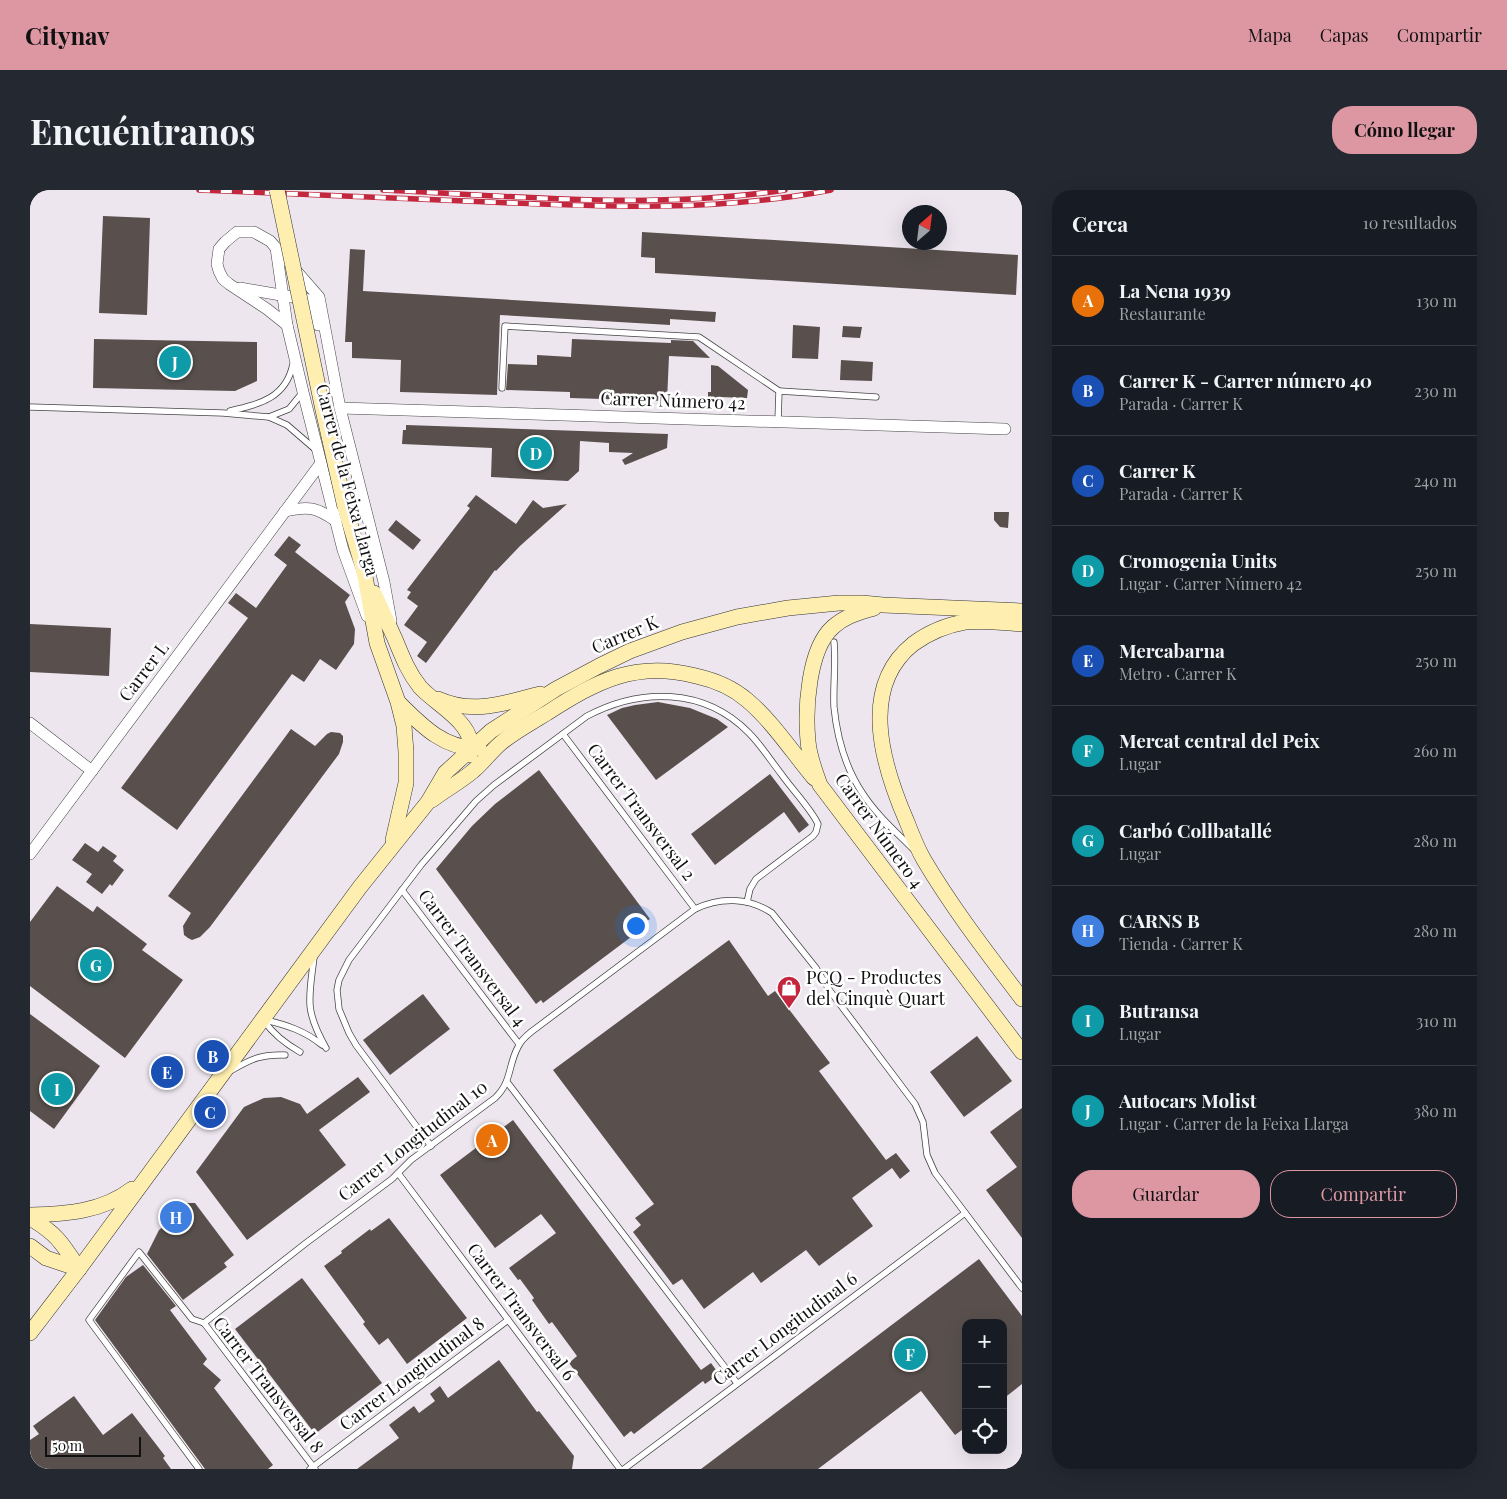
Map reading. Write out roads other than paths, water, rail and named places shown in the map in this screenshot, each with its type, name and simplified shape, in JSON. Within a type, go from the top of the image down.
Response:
[{"type":"main road","name":"Carrer de la Feixa Llarga","points":[[277,190],[322,410],[345,507],[364,571],[377,643],[398,702],[404,726],[406,783],[392,846]]},
{"type":"main road","name":"Carrer de la Feixa Llarga","points":[[364,571],[407,669],[425,691],[458,720],[466,730],[472,748]]},
{"type":"main road","name":"Carrer K","points":[[30,1333],[392,846],[428,802],[445,773],[491,731],[556,689],[657,640],[710,624],[764,611],[862,603],[1022,611]]},
{"type":"main road","name":"Carrer Número 4","points":[[883,605],[852,614],[838,623],[826,634],[814,659],[807,721],[808,742],[820,785],[1022,1052]]},
{"type":"main road","name":"Carrer Número 4","points":[[1022,624],[965,622],[944,627],[919,640],[897,659],[884,686],[880,712],[882,740],[889,776],[923,858],[957,913],[1022,999]]},
{"type":"main road","name":"Carrer K","points":[[428,802],[474,770],[501,742],[561,704],[614,677],[641,671],[671,671],[706,678],[727,687],[747,700],[763,716],[820,785]]},
{"type":"main road","name":"Carrer de la Feixa Llarga","points":[[425,691],[450,704],[478,708],[556,689]]},
{"type":"main road","name":"Carrer de la Feixa Llarga","points":[[398,702],[428,732],[440,739],[472,748],[501,742]]},
{"type":"main road","points":[[454,784],[469,758],[472,748]]},
{"type":"main road","points":[[30,1216],[95,1208],[113,1202],[143,1180]]},
{"type":"main road","points":[[30,1216],[50,1230],[62,1243],[79,1269]]},
{"type":"main road","points":[[30,1246],[46,1258],[79,1269]]},
{"type":"street","name":"Carrer de la Feixa Llarga","points":[[287,325],[223,279],[217,264],[219,250],[230,236],[237,232],[254,232],[262,235],[276,248],[319,297],[340,408],[384,582],[394,639]]},
{"type":"street","name":"Carrer de la Feixa Llarga","points":[[276,248],[287,325],[343,550],[377,643]]},
{"type":"street","name":"Carrer de la Feixa Llarga","points":[[229,284],[241,289],[309,300],[318,321],[332,392],[340,408]]},
{"type":"street","name":"Carrer Número 42","points":[[340,408],[1005,429]]},
{"type":"street","name":"Carrer L","points":[[30,854],[285,511],[320,458]]},
{"type":"street","points":[[285,511],[300,508],[319,510],[336,521]]},
{"type":"street","points":[[30,723],[92,771]]},
{"type":"lane","points":[[502,388],[505,326],[699,337],[779,392],[876,397]]},
{"type":"lane","points":[[223,413],[250,406],[278,392],[286,385],[295,356]]},
{"type":"lane","points":[[270,417],[289,409],[303,392]]},
{"type":"lane","points":[[778,421],[779,392]]},
{"type":"lane","points":[[30,407],[223,413],[270,417],[288,424],[320,458]]},
{"type":"lane","points":[[834,642],[834,706],[836,724],[847,761],[863,794],[876,811],[923,858]]},
{"type":"lane","points":[[431,1146],[356,1045],[343,1020],[338,999],[339,980],[349,960],[444,836],[476,801],[494,785],[587,716],[603,707],[638,697],[661,696],[698,702],[737,722],[748,732],[816,820],[818,828],[814,836],[756,879],[750,889],[747,902]]},
{"type":"lane","name":"Carrer Transversal 2","points":[[563,734],[695,909]]},
{"type":"lane","name":"Carrer Transversal 4","points":[[402,890],[519,1044]]},
{"type":"lane","points":[[519,1044],[531,1032],[695,909],[722,901],[747,902],[766,908],[779,919],[816,968],[830,991],[916,1104],[923,1122],[926,1155],[930,1164],[1022,1288]]},
{"type":"lane","points":[[263,1020],[304,1032],[326,1048],[313,1026],[308,1005],[315,949]]},
{"type":"lane","points":[[263,1020],[276,1035],[300,1052]]},
{"type":"lane","name":"Carrer Longitudinal 10","points":[[204,1323],[392,1179],[411,1160],[495,1098],[507,1082],[519,1044]]},
{"type":"lane","points":[[221,1076],[254,1058],[268,1055],[285,1055]]},
{"type":"lane","points":[[507,1082],[737,1383]]},
{"type":"lane","name":"Carrer Transversal 6","points":[[398,1173],[620,1469]]},
{"type":"lane","name":"Carrer Longitudinal 6","points":[[624,1469],[965,1213]]},
{"type":"lane","name":"Carrer Transversal 8","points":[[199,1469],[89,1320],[140,1252],[192,1319],[204,1323],[313,1468]]},
{"type":"lane","name":"Carrer Longitudinal 8","points":[[313,1468],[508,1320]]},
{"type":"railway","points":[[199,190],[618,206],[703,205],[746,202],[831,190]]},
{"type":"railway","points":[[383,190],[584,200],[685,199],[785,190]]},
{"type":"place","name":"Autocars Molist","points":[[175,362]]},
{"type":"place","name":"Cromogenia Units","points":[[536,453]]},
{"type":"place","name":"Carbó Collbatallé","points":[[96,965]]},
{"type":"place","name":"PCQ - Productes del Cinquè Quart","points":[[789,1009]]},
{"type":"place","name":"Carrer K - Carrer número 40","points":[[213,1056]]},
{"type":"place","name":"Mercabarna","points":[[167,1072]]},
{"type":"place","name":"Butransa","points":[[57,1089]]},
{"type":"place","name":"Carrer K","points":[[210,1112]]},
{"type":"place","name":"La Nena 1939","points":[[492,1140]]},
{"type":"place","name":"CARNS B","points":[[176,1217]]},
{"type":"place","name":"Mercat central del Peix","points":[[910,1354]]}]
